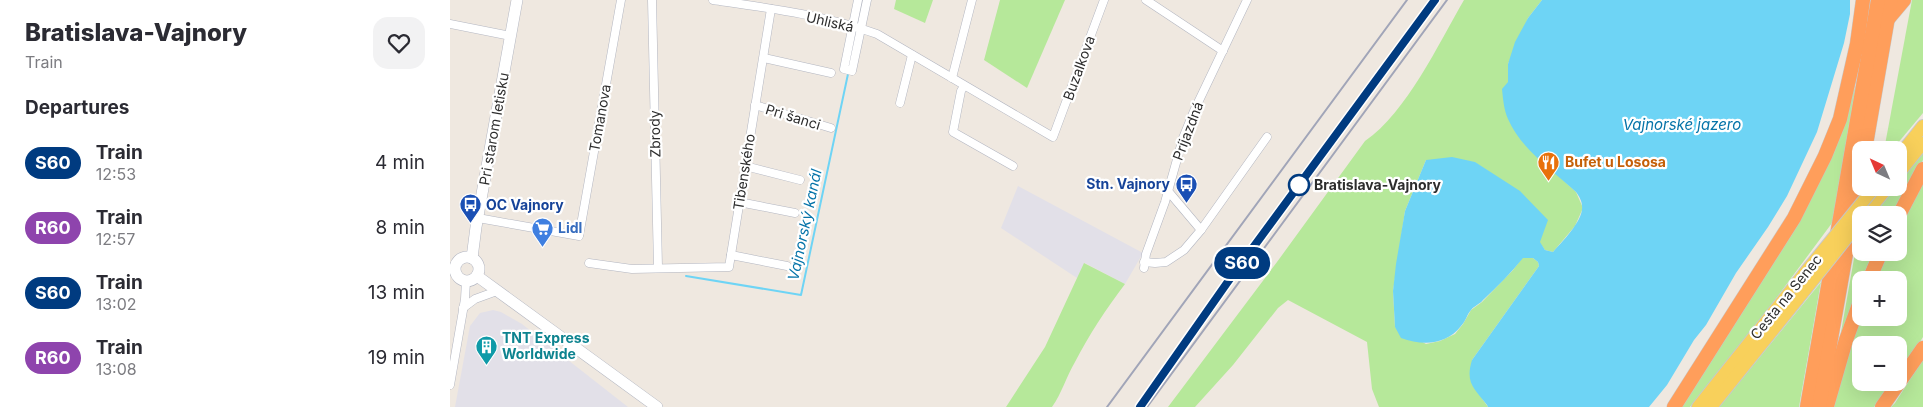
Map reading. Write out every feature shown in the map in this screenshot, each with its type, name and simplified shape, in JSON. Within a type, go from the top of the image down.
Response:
[{"type":"highway","points":[[1674,407],[1794,218],[1825,156],[1840,119],[1857,44],[1864,0]]},
{"type":"highway","points":[[1869,47],[1872,0]]},
{"type":"highway","points":[[1807,407],[1878,0]]},
{"type":"highway","points":[[1866,141],[1891,0]]},
{"type":"highway","points":[[1888,19],[1904,0]]},
{"type":"highway","points":[[1904,206],[1923,169]]},
{"type":"highway","points":[[1819,407],[1856,196]]},
{"type":"highway","points":[[1826,407],[1852,326]]},
{"type":"highway","points":[[1882,407],[1923,348]]},
{"type":"main road","name":"Pri starom letisku","points":[[477,276],[479,266],[472,258],[517,0]]},
{"type":"main road","points":[[1908,145],[1923,126]]},
{"type":"main road","points":[[1908,161],[1923,143]]},
{"type":"main road","name":"Cesta na Senec","points":[[1698,407],[1867,196]]},
{"type":"main road","points":[[1872,206],[1880,196]]},
{"type":"main road","name":"Cesta na Senec","points":[[1711,407],[1852,231]]},
{"type":"main road","points":[[472,258],[464,258],[453,263],[459,279],[471,281],[477,276],[657,407]]},
{"type":"street","name":"Tomanova","points":[[478,218],[579,236],[621,0]]},
{"type":"street","name":"Zbrody","points":[[652,0],[658,267]]},
{"type":"street","name":"Uhliská","points":[[713,0],[771,9],[857,27],[877,34],[1054,137]]},
{"type":"street","points":[[858,0],[857,27],[852,71],[844,69],[857,27],[867,0]]},
{"type":"street","points":[[952,78],[972,0]]},
{"type":"street","name":"Buzalkova","points":[[1054,137],[1104,0]]},
{"type":"street","points":[[1146,0],[1223,51]]},
{"type":"street","name":"Príjazdná","points":[[1201,230],[1184,250],[1174,258],[1144,265],[1168,191],[1182,138],[1247,0]]},
{"type":"street","name":"Tibenského","points":[[730,255],[771,9]]},
{"type":"street","points":[[450,24],[511,36]]},
{"type":"street","points":[[900,103],[912,55]]},
{"type":"street","points":[[764,58],[831,74]]},
{"type":"street","points":[[964,86],[953,132],[1013,166]]},
{"type":"street","name":"Pri šanci","points":[[755,106],[831,128]]},
{"type":"street","points":[[1168,191],[1201,230],[1266,137]]},
{"type":"street","points":[[745,166],[800,180]]},
{"type":"street","points":[[739,202],[795,213]]},
{"type":"street","points":[[589,263],[632,269],[728,267],[730,255],[787,266]]},
{"type":"street","points":[[450,385],[466,281]]},
{"type":"street","points":[[463,308],[475,298],[497,291]]},
{"type":"shaded area","points":[[1018,186],[1143,253],[1125,284],[1085,263],[1077,278],[1001,228]]},
{"type":"shaded area","points":[[493,310],[501,312],[522,324],[628,407],[455,407],[470,326],[480,313]]},
{"type":"green space","points":[[896,0],[933,0],[925,23],[894,9]]},
{"type":"green space","points":[[1000,0],[1065,0],[1027,88],[984,60]]},
{"type":"green space","points":[[1464,0],[1542,0],[1528,18],[1508,64],[1508,82],[1537,156],[1576,192],[1583,208],[1575,226],[1553,252],[1545,250],[1488,171],[1474,162],[1426,160],[1405,211],[1393,291],[1395,327],[1426,344],[1440,341],[1455,334],[1471,310],[1482,302],[1523,257],[1533,258],[1538,262],[1539,266],[1472,360],[1472,384],[1488,407],[1379,407],[1372,389],[1367,342],[1288,300],[1278,308],[1233,365],[1195,407],[1168,407],[1365,141],[1380,129],[1408,95]]},
{"type":"green space","points":[[1912,0],[1923,0],[1923,113],[1900,141],[1886,141]]},
{"type":"green space","points":[[1856,85],[1832,223],[1763,316],[1690,407],[1678,407],[1830,156]]},
{"type":"green space","points":[[1923,152],[1923,160],[1908,188],[1908,171]]},
{"type":"green space","points":[[1923,180],[1923,337],[1907,363],[1907,336],[1854,336],[1857,326],[1907,326],[1907,271],[1879,271],[1883,261],[1907,261],[1907,211]]},
{"type":"green space","points":[[1889,196],[1903,196],[1898,206],[1881,206]]},
{"type":"green space","points":[[1854,261],[1869,261],[1865,271],[1852,271],[1852,307],[1838,349]]},
{"type":"green space","points":[[1084,263],[1125,284],[1086,342],[1052,407],[1006,407],[1045,347]]},
{"type":"green space","points":[[1821,282],[1799,407],[1719,407]]},
{"type":"green space","points":[[1852,342],[1852,391],[1887,391],[1874,407],[1832,407]]},
{"type":"green space","points":[[1923,359],[1923,407],[1891,407],[1903,391],[1907,391],[1907,384]]},
{"type":"water","name":"Vajnorské jazero","points":[[1542,0],[1850,0],[1850,14],[1844,43],[1817,132],[1787,196],[1736,273],[1706,325],[1694,340],[1667,385],[1649,407],[1488,407],[1470,380],[1472,360],[1539,266],[1538,262],[1533,258],[1523,258],[1499,285],[1468,313],[1463,324],[1448,337],[1426,343],[1409,341],[1401,338],[1395,327],[1393,291],[1405,211],[1426,160],[1452,157],[1475,162],[1520,191],[1548,220],[1540,242],[1545,250],[1553,252],[1580,218],[1582,204],[1576,192],[1521,140],[1508,119],[1504,104],[1502,89],[1508,82],[1508,64],[1515,42],[1528,18]]},
{"type":"waterway","name":"Vajnorský kanál","points":[[849,66],[856,33]]},
{"type":"waterway","name":"Vajnorský kanál","points":[[686,276],[801,295],[848,74]]},
{"type":"railway","points":[[1107,407],[1407,0]]},
{"type":"railway","points":[[1169,366],[1227,283],[1435,0]]},
{"type":"railway","points":[[1147,407],[1447,0]]},
{"type":"train","name":"S60","points":[[1140,407],[1227,283],[1435,0]]},
{"type":"place","name":"Bufet u Lososa","points":[[1549,181]]},
{"type":"place","name":"Bratislava-Vajnory","points":[[1299,185]]},
{"type":"place","name":"Stn. Vajnory","points":[[1186,203]]},
{"type":"place","name":"OC Vajnory","points":[[470,224]]},
{"type":"place","name":"Lidl","points":[[542,247]]},
{"type":"place","name":"TNT Express Worldwide","points":[[486,365]]}]
